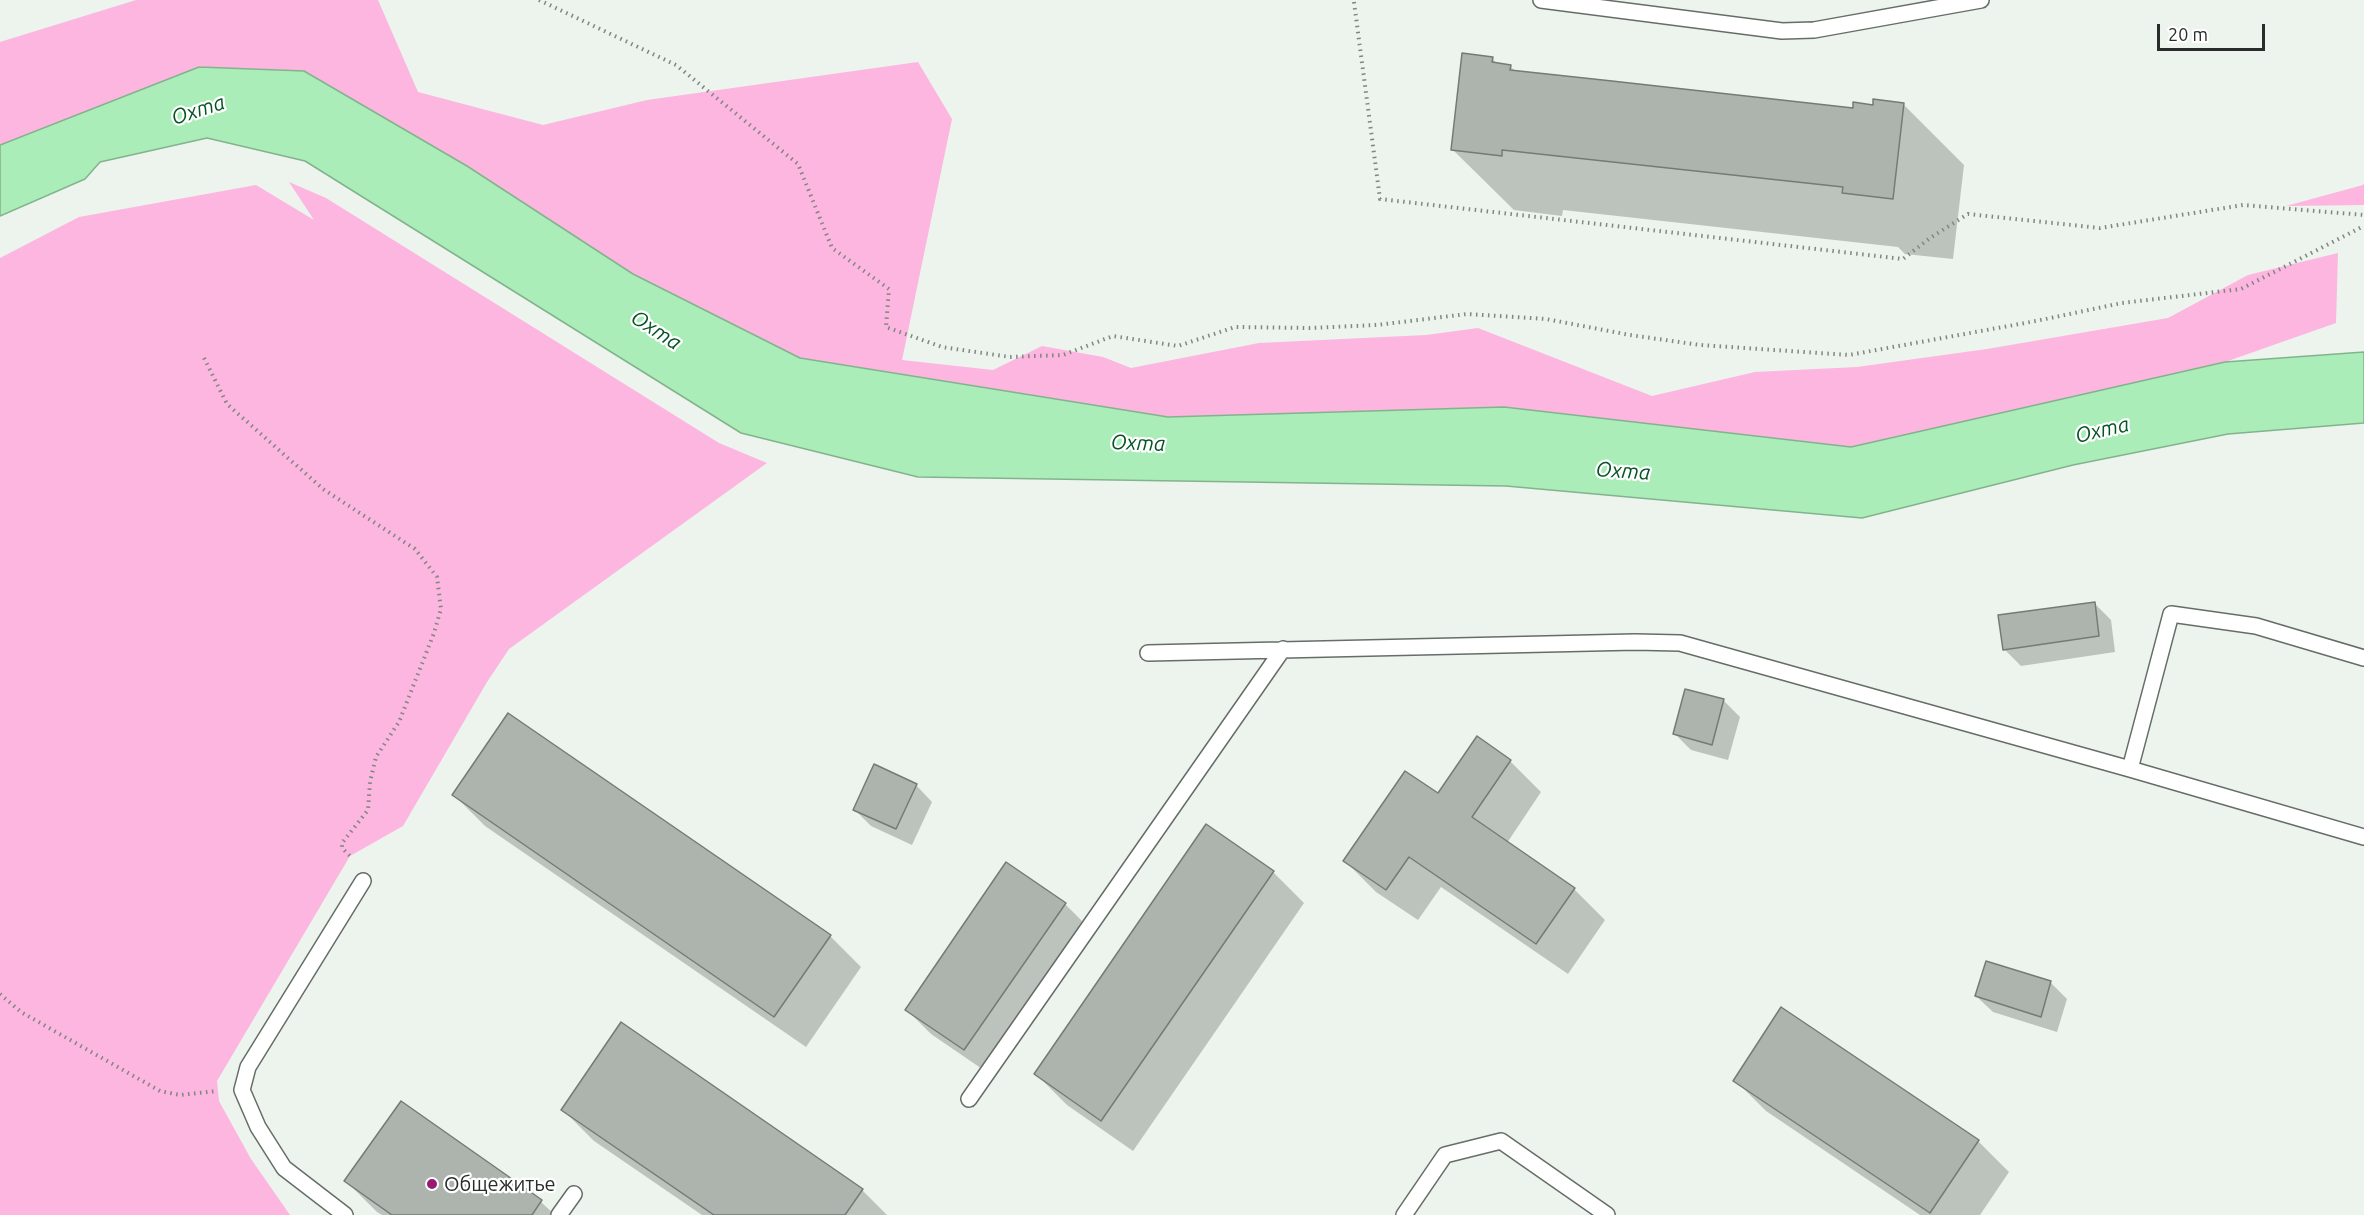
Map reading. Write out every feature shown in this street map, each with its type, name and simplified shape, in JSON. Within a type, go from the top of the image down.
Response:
[{"type":"lane","points":[[1541,0],[1782,31],[1814,30],[1981,0]]},
{"type":"lane","points":[[2130,769],[2171,614],[2256,626],[2364,658]]},
{"type":"lane","points":[[1148,653],[1623,642],[1680,643],[2364,837]]},
{"type":"lane","points":[[969,1098],[1282,650]]},
{"type":"lane","points":[[345,1215],[284,1168],[258,1127],[242,1090],[248,1067],[363,881]]},
{"type":"lane","points":[[1404,1215],[1445,1155],[1502,1141],[1607,1215]]},
{"type":"lane","points":[[559,1215],[574,1194]]},
{"type":"path","points":[[539,0],[676,65],[798,164],[832,248],[889,289],[886,327],[942,347],[1010,357],[1063,355],[1113,336],[1178,346],[1235,327],[1309,328],[1377,325],[1467,314],[1546,319],[1700,345],[1849,355],[2122,303],[2241,289],[2364,226]]},
{"type":"path","points":[[1354,2],[1380,200],[1903,259],[1930,238],[1968,214],[2100,228],[2243,205],[2364,214]]},
{"type":"path","points":[[204,358],[227,404],[323,489],[415,549],[437,578],[441,609],[434,633],[399,722],[376,757],[370,782],[368,810],[342,843],[342,848],[361,865],[364,874],[363,881]]},
{"type":"path","points":[[0,994],[21,1012],[160,1091],[180,1095],[242,1090]]},
{"type":"shaded area","points":[[136,0],[378,0],[418,92],[543,125],[647,100],[918,62],[952,119],[902,360],[993,370],[1042,346],[1103,357],[1131,368],[1259,343],[1426,335],[1478,328],[1652,396],[1755,372],[1857,367],[1987,349],[2168,318],[2248,275],[2338,253],[2336,323],[2225,362],[1851,447],[1504,407],[1168,417],[800,358],[633,274],[199,67],[0,145],[0,42]]},
{"type":"shaded area","points":[[289,182],[326,198],[719,443],[767,463],[509,649],[487,682],[403,826],[350,856],[217,1081],[219,1101],[251,1159],[290,1215],[0,1215],[0,258],[79,217],[256,185],[314,220]]},
{"type":"shaded area","points":[[2363,185],[2364,205],[2286,206]]},
{"type":"water","name":"Охта","points":[[199,67],[304,71],[467,166],[633,274],[800,358],[1168,417],[1504,407],[1851,447],[2225,362],[2364,352],[2364,423],[2228,434],[2073,465],[1862,518],[1506,486],[918,477],[741,433],[305,161],[207,138],[100,162],[85,179],[0,216],[0,145]]},
{"type":"building","points":[[1462,53],[1493,57],[1492,62],[1511,65],[1510,70],[1853,108],[1853,102],[1873,105],[1873,99],[1904,103],[1893,199],[1842,193],[1843,187],[1502,150],[1502,156],[1451,150]]},
{"type":"building","points":[[2095,602],[2099,636],[2003,650],[1998,615]]},
{"type":"building","points":[[1685,689],[1724,699],[1712,745],[1673,734]]},
{"type":"building","points":[[508,713],[831,935],[774,1017],[452,795]]},
{"type":"building","points":[[1477,736],[1511,760],[1472,817],[1575,888],[1536,944],[1409,857],[1386,890],[1343,861],[1405,771],[1438,793]]},
{"type":"building","points":[[874,764],[917,784],[896,829],[853,810]]},
{"type":"building","points":[[1206,824],[1274,871],[1101,1121],[1034,1074]]},
{"type":"building","points":[[1006,862],[1066,903],[964,1050],[905,1010]]},
{"type":"building","points":[[1986,961],[2051,981],[2041,1017],[1975,996]]},
{"type":"building","points":[[1781,1007],[1979,1140],[1930,1213],[1733,1081]]},
{"type":"building","points":[[621,1022],[863,1189],[845,1215],[714,1215],[561,1110]]},
{"type":"building","points":[[401,1101],[542,1200],[532,1215],[392,1215],[344,1181]]},
{"type":"place","name":"Общежитье","points":[[432,1184]]}]
